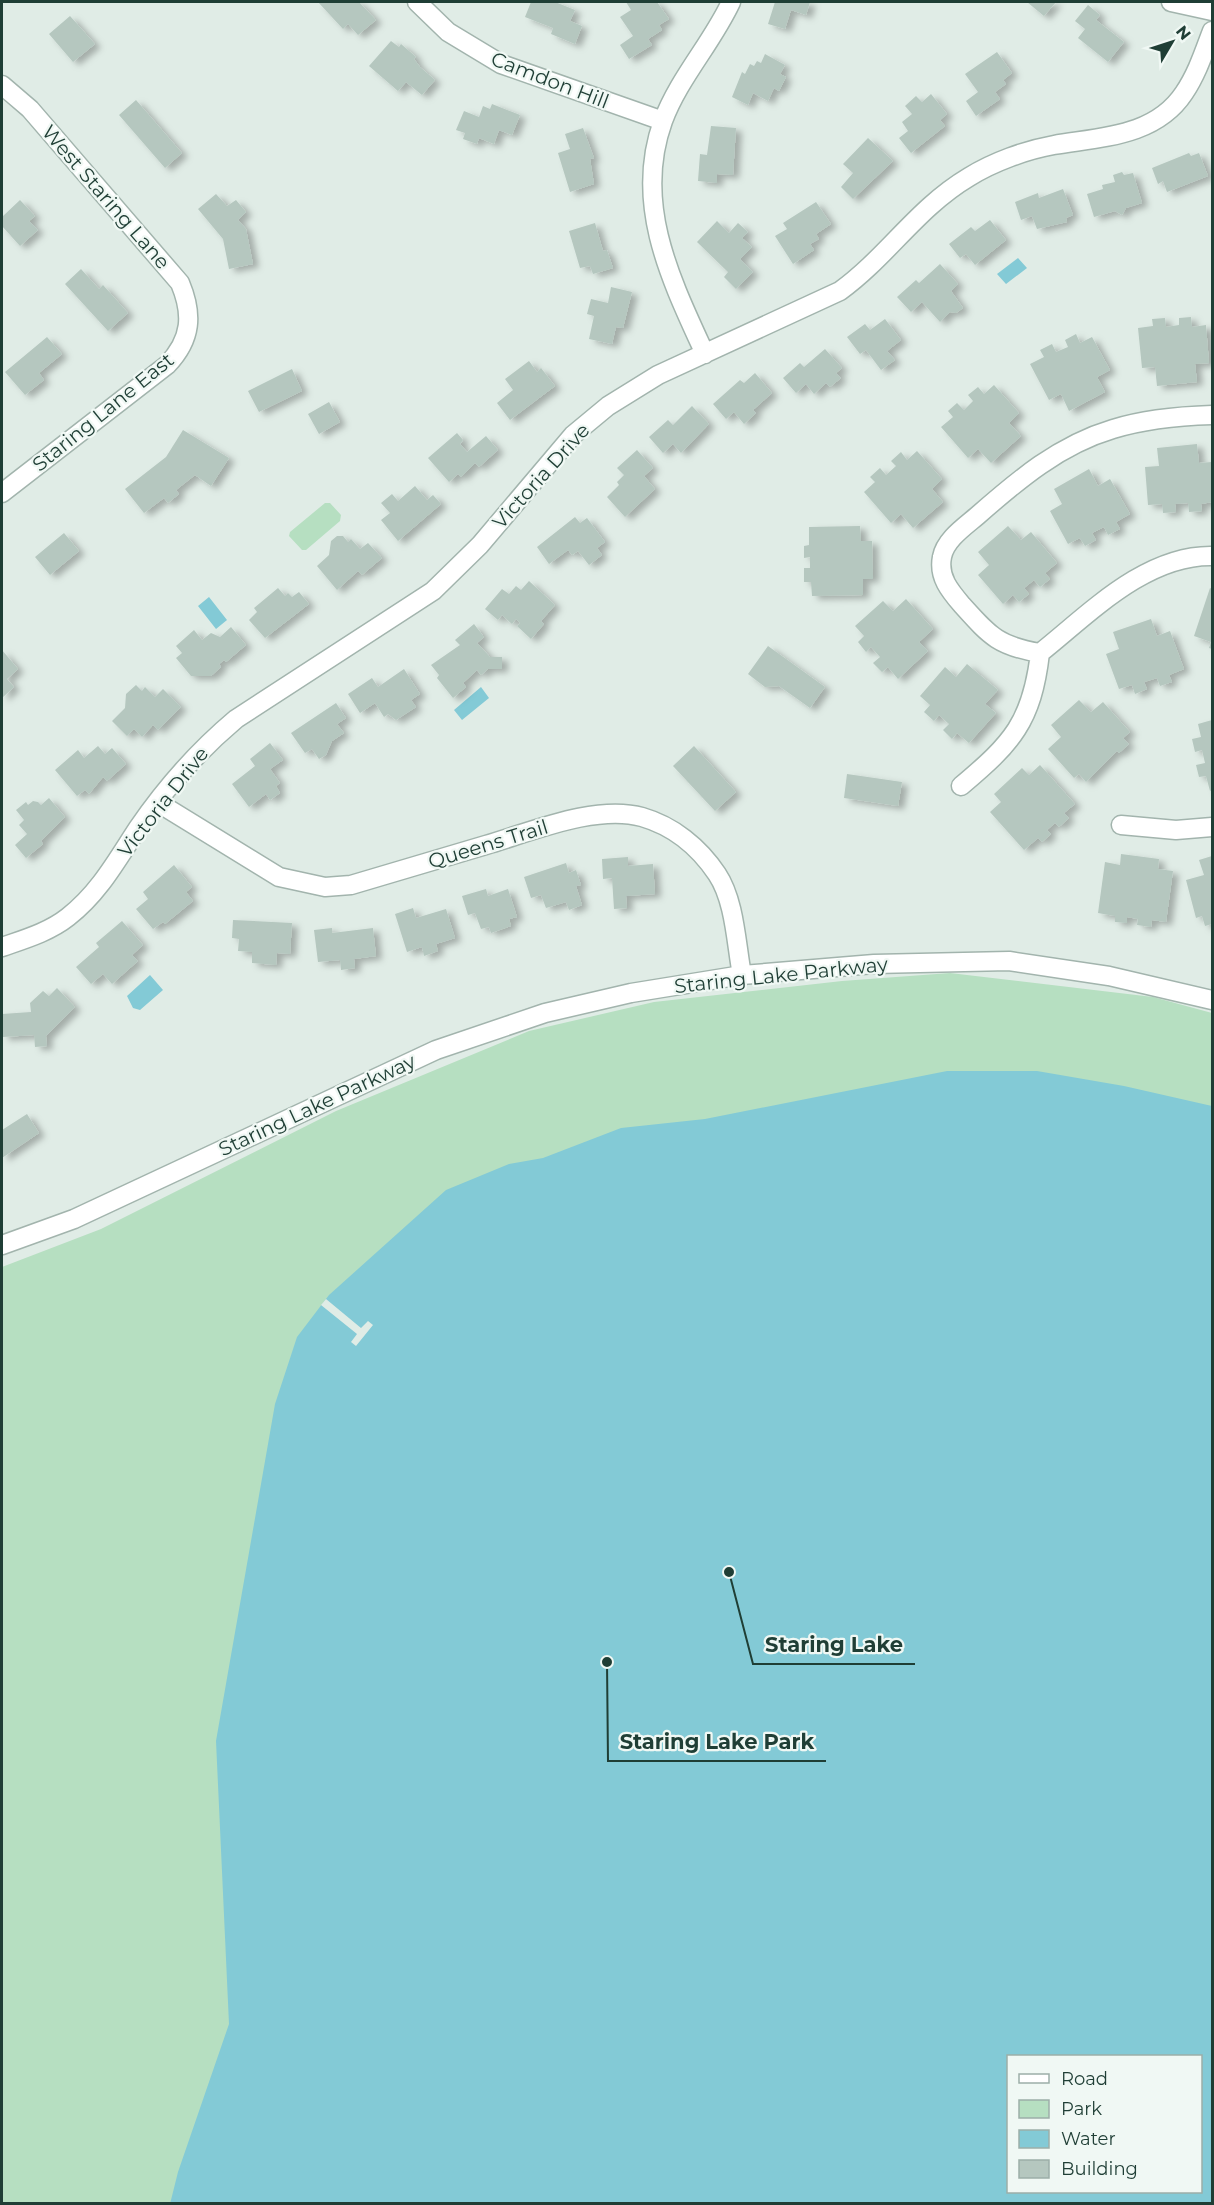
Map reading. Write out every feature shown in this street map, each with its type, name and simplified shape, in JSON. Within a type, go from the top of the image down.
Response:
[{"type":"street","name":"Camdon Hill","points":[[417,2],[448,32],[501,64],[663,121]]},
{"type":"street","points":[[705,354],[664,261],[653,216],[652,181],[663,121],[731,2]]},
{"type":"street","points":[[1172,2],[1212,11]]},
{"type":"street","name":"Victoria Drive","points":[[2,947],[46,931],[86,902],[105,879],[157,802],[208,742],[236,719],[433,591],[480,546],[573,435],[608,406],[641,384],[840,291],[864,274],[933,201],[971,176],[1010,158],[1052,145],[1121,135],[1143,127],[1164,113],[1183,94],[1198,68],[1212,31]]},
{"type":"street","name":"West Staring Lane","points":[[2,85],[30,109],[180,283],[188,302],[190,321]]},
{"type":"street","name":"Staring Lane East","points":[[2,493],[167,365],[187,338],[190,321]]},
{"type":"street","points":[[1040,653],[1014,649],[991,637],[947,587],[941,573],[942,555],[952,538],[1027,472],[1067,448],[1113,429],[1161,419],[1212,415]]},
{"type":"street","points":[[961,786],[994,758],[1014,736],[1036,689],[1040,653],[1136,579],[1167,565],[1212,556]]},
{"type":"street","name":"Queens Trail","points":[[157,802],[279,877],[325,886],[351,885],[566,821],[604,814],[640,817],[672,830],[696,848],[718,875],[730,905],[742,975]]},
{"type":"street","points":[[1122,825],[1176,830],[1212,827]]},
{"type":"street","name":"Staring Lake Parkway","points":[[2,1245],[74,1219],[435,1051],[490,1030],[545,1013],[631,993],[742,975],[874,964],[1009,962],[1109,976],[1212,1000]]},
{"type":"green space","points":[[325,503],[330,503],[341,515],[340,521],[306,550],[302,550],[289,536],[290,532]]},
{"type":"green space","points":[[950,973],[1153,997],[1212,1013],[1212,2203],[2,2203],[2,1267],[101,1229],[336,1111],[529,1031],[654,1002],[842,981]]},
{"type":"water","points":[[1018,258],[1027,268],[1006,284],[997,274]]},
{"type":"water","points":[[209,597],[227,620],[216,629],[198,606]]},
{"type":"water","points":[[481,687],[489,698],[462,720],[454,710]]},
{"type":"water","points":[[150,975],[163,990],[140,1010],[133,1008],[127,996]]},
{"type":"water","points":[[947,1071],[1037,1071],[1124,1086],[1212,1106],[1212,2203],[170,2204],[178,2172],[229,2024],[216,1741],[275,1404],[297,1337],[329,1295],[446,1190],[509,1164],[543,1158],[621,1128],[705,1119]]},
{"type":"pier","points":[[326,1299],[361,1328],[368,1321],[373,1325],[356,1346],[351,1342],[357,1334],[321,1305]]},
{"type":"building","points":[[318,2],[359,2],[376,20],[358,35],[348,24],[343,29]]},
{"type":"building","points":[[531,2],[555,2],[575,10],[570,21],[582,26],[575,44],[551,34],[553,28],[525,17]]},
{"type":"building","points":[[626,2],[657,2],[669,19],[659,25],[662,30],[648,39],[652,45],[629,59],[620,45],[633,36],[620,17],[631,10]]},
{"type":"building","points":[[775,2],[810,2],[806,15],[791,10],[785,29],[768,24]]},
{"type":"building","points":[[1027,2],[1056,2],[1044,16]]},
{"type":"building","points":[[1088,5],[1100,15],[1096,20],[1124,42],[1108,62],[1078,38],[1085,29],[1075,21]]},
{"type":"building","points":[[70,16],[95,44],[73,62],[49,34]]},
{"type":"building","points":[[391,41],[399,47],[401,44],[416,57],[414,59],[420,67],[435,80],[422,95],[406,82],[398,91],[369,66]]},
{"type":"building","points":[[997,52],[1012,73],[1003,80],[1006,84],[995,92],[1000,99],[976,116],[966,101],[978,92],[965,74]]},
{"type":"building","points":[[765,54],[785,65],[780,74],[786,77],[779,91],[774,88],[768,101],[753,93],[748,105],[732,97],[742,72],[745,74],[750,64],[754,66],[757,61],[761,63]]},
{"type":"building","points":[[931,94],[947,114],[940,120],[945,126],[911,153],[899,138],[908,131],[902,122],[912,114],[905,106],[916,96],[922,102]]},
{"type":"building","points":[[136,100],[182,153],[165,168],[119,115]]},
{"type":"building","points":[[492,104],[520,115],[512,135],[499,130],[494,144],[479,138],[477,144],[463,139],[465,133],[456,130],[464,111],[479,117],[483,106],[490,109]]},
{"type":"building","points":[[711,126],[736,128],[733,175],[717,174],[717,183],[698,181],[700,154],[707,155]]},
{"type":"building","points":[[583,128],[594,158],[590,159],[594,184],[570,192],[558,153],[570,149],[565,134]]},
{"type":"building","points":[[868,138],[893,161],[853,199],[841,187],[853,173],[843,164]]},
{"type":"building","points":[[1189,153],[1191,156],[1199,153],[1208,176],[1167,192],[1163,181],[1158,184],[1152,168]]},
{"type":"building","points":[[1122,172],[1124,175],[1133,173],[1142,203],[1126,208],[1122,215],[1115,211],[1094,217],[1087,194],[1103,189],[1102,185],[1115,182],[1113,175]]},
{"type":"building","points":[[1063,189],[1073,215],[1066,218],[1067,222],[1037,229],[1032,216],[1021,220],[1015,202],[1038,193],[1039,198]]},
{"type":"building","points":[[216,194],[227,206],[236,200],[246,212],[238,220],[246,229],[253,264],[229,269],[223,239],[198,209]]},
{"type":"building","points":[[20,200],[35,216],[29,221],[38,230],[20,246],[2,226],[2,217]]},
{"type":"building","points":[[816,202],[831,224],[816,234],[819,239],[810,244],[814,250],[793,264],[775,236],[787,229],[783,223]]},
{"type":"building","points":[[990,220],[1006,240],[975,265],[966,254],[960,258],[949,244],[971,227],[975,231]]},
{"type":"building","points":[[717,221],[729,233],[738,223],[748,232],[742,238],[752,247],[740,259],[753,272],[736,289],[724,277],[728,272],[697,242]]},
{"type":"building","points":[[595,223],[603,251],[607,250],[613,268],[593,274],[590,266],[580,268],[569,231]]},
{"type":"building","points":[[940,264],[958,284],[951,291],[963,308],[956,313],[950,312],[940,322],[922,302],[911,312],[897,297],[916,280],[919,283]]},
{"type":"building","points":[[81,269],[99,289],[103,285],[128,313],[108,331],[65,284]]},
{"type":"building","points":[[611,287],[632,292],[623,328],[616,327],[612,344],[589,339],[594,316],[587,314],[591,299],[608,303]]},
{"type":"building","points":[[1191,317],[1192,327],[1206,325],[1209,363],[1195,364],[1197,382],[1157,386],[1155,367],[1142,368],[1138,328],[1153,326],[1152,319],[1165,318],[1166,327],[1179,325],[1179,318]]},
{"type":"building","points":[[885,319],[901,340],[887,351],[895,360],[881,370],[866,350],[860,354],[847,337],[865,324],[870,330]]},
{"type":"building","points":[[1076,334],[1080,343],[1092,337],[1110,370],[1097,377],[1105,392],[1069,411],[1061,394],[1049,400],[1030,364],[1044,357],[1040,350],[1052,344],[1056,352],[1068,347],[1065,340]]},
{"type":"building","points":[[47,337],[62,354],[39,373],[44,380],[25,395],[5,372]]},
{"type":"building","points":[[825,349],[842,368],[836,373],[841,378],[830,387],[826,383],[814,394],[806,384],[796,393],[783,378],[800,363],[804,367]]},
{"type":"building","points":[[529,361],[537,372],[541,368],[555,386],[510,420],[497,403],[513,390],[505,379]]},
{"type":"building","points":[[292,369],[302,391],[259,412],[248,391]]},
{"type":"building","points":[[755,373],[772,393],[753,410],[756,413],[744,424],[734,412],[726,419],[713,404],[740,380],[744,383]]},
{"type":"building","points":[[994,385],[1019,413],[1009,423],[1021,436],[991,463],[978,449],[968,458],[941,427],[953,417],[948,411],[957,403],[964,410],[973,401],[968,395],[978,387],[984,394]]},
{"type":"building","points":[[329,402],[340,422],[319,434],[308,414]]},
{"type":"building","points":[[692,406],[709,424],[681,453],[673,444],[663,453],[649,437],[668,420],[673,425]]},
{"type":"building","points":[[183,430],[229,458],[211,486],[195,475],[176,490],[179,494],[168,503],[164,498],[144,513],[125,489],[166,457]]},
{"type":"building","points":[[457,433],[463,440],[460,444],[467,452],[486,436],[498,450],[479,467],[475,463],[461,477],[458,474],[449,482],[428,458]]},
{"type":"building","points":[[1197,444],[1199,463],[1212,462],[1212,502],[1201,504],[1202,511],[1189,512],[1188,503],[1175,504],[1176,512],[1163,513],[1162,504],[1148,505],[1145,467],[1159,466],[1157,448]]},
{"type":"building","points":[[637,450],[653,468],[644,476],[655,489],[625,517],[607,497],[619,485],[617,482],[624,475],[617,468]]},
{"type":"building","points":[[917,451],[942,479],[932,489],[943,502],[913,528],[901,514],[891,523],[864,492],[875,482],[870,477],[880,468],[886,475],[896,466],[891,461],[901,452],[907,460]]},
{"type":"building","points":[[1089,469],[1098,486],[1110,479],[1130,514],[1116,522],[1120,529],[1108,535],[1104,527],[1092,533],[1096,540],[1085,546],[1080,538],[1068,544],[1050,511],[1062,504],[1054,489]]},
{"type":"building","points":[[415,486],[427,500],[433,495],[441,504],[398,541],[381,520],[390,513],[381,503],[392,494],[398,501]]},
{"type":"building","points":[[575,517],[580,523],[587,518],[605,542],[597,548],[602,555],[589,565],[578,551],[572,555],[568,550],[549,564],[537,547]]},
{"type":"building","points":[[860,526],[861,541],[872,541],[873,579],[863,579],[863,595],[812,596],[811,582],[804,582],[804,568],[810,568],[810,557],[804,558],[804,546],[809,545],[809,527]]},
{"type":"building","points":[[1008,526],[1021,540],[1031,532],[1057,563],[1045,573],[1050,579],[1040,587],[1034,580],[1024,588],[1029,594],[1019,602],[1013,595],[1003,604],[978,575],[989,565],[978,552]]},
{"type":"building","points":[[64,533],[79,551],[50,575],[35,557]]},
{"type":"building","points":[[337,536],[343,536],[348,542],[351,539],[360,549],[368,543],[382,558],[362,575],[358,571],[337,590],[317,566],[329,555],[331,541]]},
{"type":"building","points":[[529,581],[555,605],[541,621],[544,624],[531,639],[517,626],[520,623],[516,619],[512,624],[502,615],[498,620],[485,609],[502,589],[509,594],[516,586],[521,590]]},
{"type":"building","points":[[278,588],[285,596],[288,593],[292,597],[299,592],[309,604],[265,638],[249,620],[257,612],[254,608]]},
{"type":"building","points":[[1210,588],[1212,589],[1212,649],[1209,648],[1211,642],[1194,636]]},
{"type":"building","points":[[906,599],[933,629],[919,642],[928,651],[898,679],[888,667],[882,672],[873,663],[880,657],[871,647],[866,652],[858,642],[864,636],[855,626],[883,601],[893,611]]},
{"type":"building","points":[[1151,619],[1157,636],[1170,631],[1184,669],[1169,675],[1172,682],[1160,686],[1157,678],[1144,682],[1147,689],[1135,694],[1132,685],[1119,689],[1106,654],[1119,649],[1113,632]]},
{"type":"building","points":[[474,624],[484,637],[477,643],[490,657],[502,657],[502,669],[488,669],[481,675],[477,670],[463,683],[466,687],[453,698],[437,678],[439,675],[431,665],[460,645],[455,640]]},
{"type":"building","points":[[231,627],[246,645],[226,662],[224,660],[219,664],[221,667],[211,676],[191,676],[176,658],[182,653],[176,646],[194,630],[202,640],[211,633],[220,637]]},
{"type":"building","points":[[768,646],[825,687],[810,708],[779,686],[765,687],[748,674]]},
{"type":"building","points":[[2,650],[18,669],[7,679],[14,687],[2,698]]},
{"type":"building","points":[[967,664],[998,690],[985,704],[996,713],[969,743],[957,733],[952,739],[943,730],[949,724],[939,715],[934,721],[924,712],[930,705],[920,696],[945,667],[956,677]]},
{"type":"building","points":[[404,669],[420,694],[411,700],[416,707],[396,720],[388,714],[384,717],[375,703],[360,713],[348,694],[372,678],[378,687]]},
{"type":"building","points":[[136,685],[142,691],[145,687],[155,697],[163,689],[181,707],[158,730],[153,725],[142,737],[134,729],[127,736],[112,721],[125,708],[126,694]]},
{"type":"building","points":[[1079,700],[1091,712],[1103,702],[1130,732],[1123,738],[1129,744],[1119,753],[1117,751],[1086,782],[1079,774],[1074,778],[1048,749],[1061,737],[1051,725]]},
{"type":"building","points":[[336,703],[346,718],[337,724],[344,733],[332,741],[326,755],[319,759],[312,749],[305,753],[291,733]]},
{"type":"building","points":[[1212,720],[1212,790],[1210,791],[1206,776],[1199,777],[1196,765],[1205,763],[1202,750],[1195,752],[1192,739],[1201,737],[1198,724]]},
{"type":"building","points":[[270,743],[283,760],[270,769],[280,783],[276,786],[280,793],[270,800],[266,794],[249,807],[232,784],[255,766],[250,759]]},
{"type":"building","points":[[98,746],[105,754],[112,748],[126,764],[107,781],[103,777],[89,794],[85,790],[77,796],[55,770],[78,750],[84,758]]},
{"type":"building","points":[[694,746],[736,792],[715,811],[673,766]]},
{"type":"building","points":[[1040,765],[1075,804],[1064,813],[1069,818],[1059,827],[1055,823],[1047,830],[1051,834],[1042,842],[1038,838],[1024,850],[990,812],[1001,802],[994,794],[1022,768],[1029,775]]},
{"type":"building","points":[[847,774],[902,782],[898,806],[844,798]]},
{"type":"building","points":[[49,798],[65,817],[41,841],[43,844],[26,858],[15,845],[27,834],[19,825],[24,820],[16,810],[26,802],[28,805],[33,801],[41,805]]},
{"type":"building","points":[[1121,854],[1159,859],[1158,869],[1173,871],[1166,922],[1152,920],[1151,927],[1137,925],[1138,919],[1127,917],[1127,923],[1115,922],[1115,916],[1098,913],[1105,862],[1120,865]]},
{"type":"building","points":[[1212,856],[1212,924],[1205,926],[1202,916],[1196,918],[1186,880],[1204,875],[1199,860]]},
{"type":"building","points":[[628,857],[628,866],[653,864],[655,894],[626,896],[627,908],[614,909],[612,878],[603,879],[602,859]]},
{"type":"building","points":[[566,863],[569,873],[576,870],[581,885],[576,886],[582,905],[569,910],[566,902],[546,908],[541,895],[531,898],[524,877]]},
{"type":"building","points":[[174,865],[192,887],[186,892],[193,901],[165,924],[163,922],[153,929],[136,909],[148,899],[143,892]]},
{"type":"building","points":[[486,889],[488,896],[508,889],[517,917],[509,919],[511,926],[491,933],[489,927],[481,929],[475,913],[468,915],[462,896]]},
{"type":"building","points":[[413,908],[416,918],[446,909],[455,938],[436,944],[438,951],[424,956],[422,947],[407,952],[395,914]]},
{"type":"building","points":[[233,920],[292,923],[290,954],[277,953],[276,965],[252,963],[252,952],[238,951],[239,939],[232,938]]},
{"type":"building","points":[[122,921],[143,945],[132,955],[138,961],[112,984],[103,974],[91,984],[76,967],[99,947],[96,943]]},
{"type":"building","points":[[332,928],[332,933],[373,928],[376,956],[354,959],[355,968],[341,970],[340,960],[318,962],[314,930]]},
{"type":"building","points":[[57,988],[75,1007],[46,1036],[47,1046],[35,1047],[34,1035],[3,1037],[2,1014],[31,1012],[30,1003],[43,991],[49,996]]},
{"type":"building","points":[[27,1114],[39,1133],[2,1158],[2,1130]]},
{"type":"place","name":"Staring Lake","points":[[729,1572]]},
{"type":"place","name":"Staring Lake Park","points":[[607,1662]]}]
